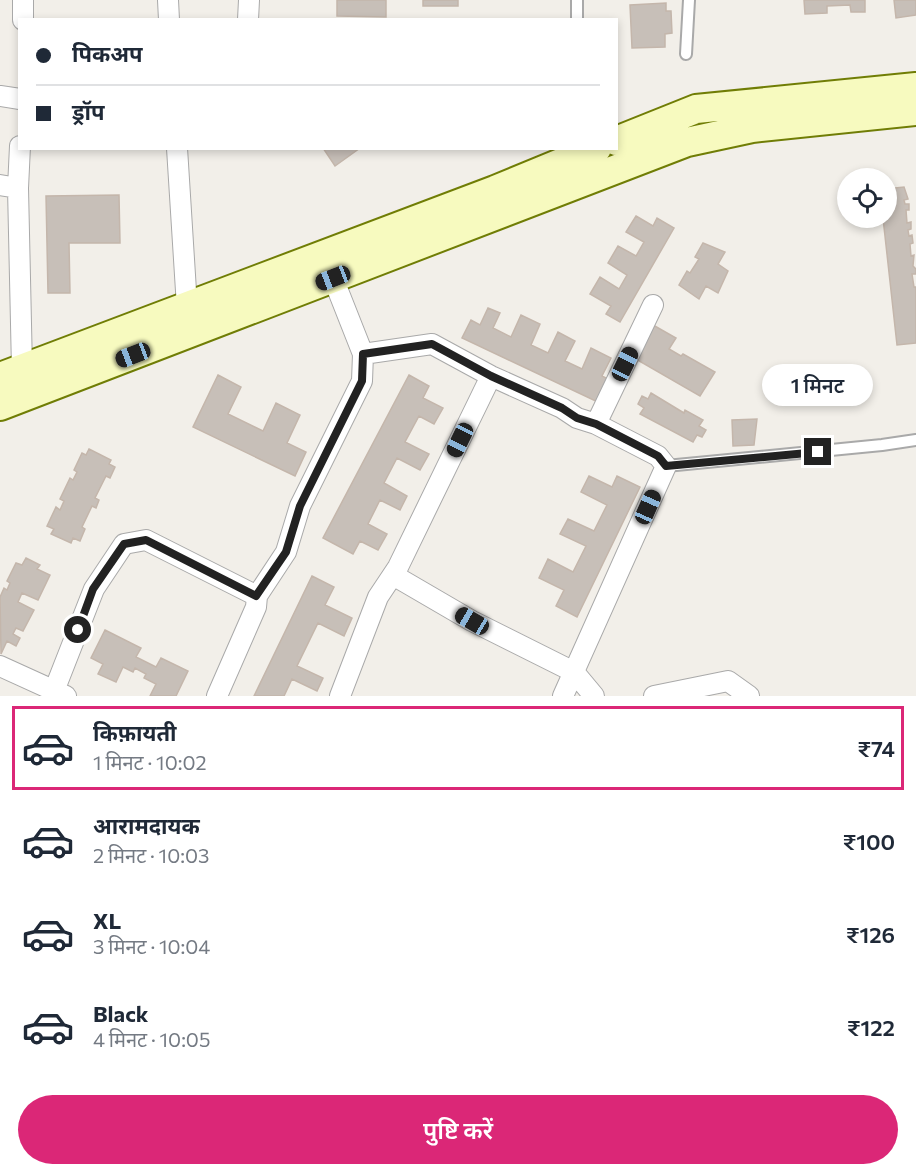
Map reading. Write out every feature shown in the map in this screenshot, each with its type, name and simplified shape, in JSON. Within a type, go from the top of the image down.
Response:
[{"type":"street","points":[[23,0],[23,18]]},
{"type":"street","points":[[168,0],[169,18]]},
{"type":"street","points":[[248,18],[249,0]]},
{"type":"street","points":[[618,140],[696,109],[916,87]]},
{"type":"street","points":[[0,96],[18,99]]},
{"type":"street","points":[[0,406],[687,142],[752,128],[916,111]]},
{"type":"street","points":[[19,150],[9,187],[11,373],[495,190],[592,150]]},
{"type":"street","points":[[177,150],[187,307]]},
{"type":"street","points":[[217,696],[255,607],[256,596],[286,552],[300,506],[362,381],[363,354],[333,278]]},
{"type":"street","points":[[596,424],[653,305]]},
{"type":"street","points":[[363,354],[432,344],[491,376],[562,408],[577,418],[596,424],[658,456],[666,466],[563,696]]},
{"type":"street","points":[[340,696],[378,597],[393,574],[491,376]]},
{"type":"street","points":[[0,666],[60,693],[93,589],[124,544],[146,540],[256,596]]},
{"type":"street","points":[[393,574],[472,621],[574,672],[594,696]]},
{"type":"street","points":[[654,696],[728,681],[749,696]]},
{"type":"lane","points":[[577,0],[577,18]]},
{"type":"lane","points":[[686,54],[689,0]]},
{"type":"lane","points":[[666,466],[916,440]]},
{"type":"building","points":[[337,0],[386,0],[386,17],[337,16]]},
{"type":"building","points":[[423,0],[458,0],[458,6],[423,6]]},
{"type":"building","points":[[804,0],[865,0],[865,12],[851,12],[850,5],[827,6],[827,13],[805,14]]},
{"type":"building","points":[[894,0],[916,0],[916,15],[896,18]]},
{"type":"building","points":[[666,3],[666,11],[671,11],[672,33],[665,34],[665,47],[632,48],[630,5]]},
{"type":"building","points":[[324,150],[357,150],[335,166]]},
{"type":"building","points":[[904,187],[908,199],[904,200],[905,204],[909,204],[909,210],[906,210],[907,223],[911,222],[911,229],[908,230],[909,236],[912,235],[911,256],[914,255],[913,266],[916,269],[916,274],[912,274],[914,287],[916,287],[916,343],[897,345],[884,228],[897,228],[897,188]]},
{"type":"building","points":[[119,195],[120,243],[69,243],[70,293],[48,293],[46,196]]},
{"type":"building","points":[[636,216],[653,226],[657,218],[674,228],[620,322],[606,314],[611,306],[590,294],[600,277],[619,289],[627,275],[608,263],[618,246],[636,256],[644,242],[626,232]]},
{"type":"building","points":[[703,243],[725,252],[718,264],[728,271],[718,293],[706,286],[699,299],[679,285],[687,271],[690,273],[699,259],[695,257]]},
{"type":"building","points":[[488,308],[500,313],[493,328],[511,337],[521,315],[540,324],[531,345],[548,353],[558,332],[575,341],[565,361],[582,369],[591,348],[611,358],[602,376],[612,381],[602,404],[462,338],[471,320],[480,325]]},
{"type":"building","points":[[653,325],[676,338],[669,349],[715,372],[700,396],[634,358]]},
{"type":"building","points":[[218,375],[241,387],[228,414],[263,431],[276,403],[300,415],[287,443],[306,452],[295,476],[193,427]]},
{"type":"building","points":[[409,375],[429,386],[423,398],[443,408],[434,424],[419,416],[405,442],[429,454],[420,470],[397,458],[384,483],[407,496],[400,510],[380,500],[368,524],[387,534],[378,550],[360,541],[353,554],[323,538]]},
{"type":"building","points":[[651,393],[684,413],[685,410],[703,420],[699,426],[706,430],[702,437],[697,435],[693,442],[640,414],[644,408],[638,404],[642,396],[648,399]]},
{"type":"building","points":[[757,419],[754,445],[733,446],[732,420]]},
{"type":"building","points":[[89,449],[111,460],[109,464],[115,467],[110,478],[106,476],[95,498],[99,500],[96,508],[92,506],[82,527],[85,529],[80,541],[73,538],[71,543],[51,534],[54,529],[47,526],[56,507],[60,510],[64,501],[60,499],[70,478],[73,480],[77,472],[74,470],[82,453],[86,455]]},
{"type":"building","points":[[589,476],[612,487],[617,476],[640,487],[577,617],[556,606],[564,590],[539,578],[548,559],[573,572],[586,546],[560,534],[568,519],[594,531],[607,505],[581,492]]},
{"type":"building","points":[[26,558],[40,565],[37,569],[50,575],[38,600],[22,593],[18,602],[34,610],[23,631],[16,628],[13,634],[20,638],[16,646],[7,641],[1,654],[0,597],[4,588],[7,590],[10,583],[7,581],[16,563],[22,565]]},
{"type":"building","points":[[312,576],[334,587],[325,605],[352,618],[344,636],[318,623],[297,666],[323,678],[317,691],[292,679],[284,696],[254,696]]},
{"type":"building","points":[[105,630],[141,648],[136,657],[156,667],[161,658],[188,671],[176,696],[150,696],[156,684],[144,678],[146,674],[135,668],[133,672],[123,667],[116,682],[98,674],[103,664],[91,658]]},
{"type":"route","points":[[78,630],[93,589],[124,544],[146,540],[256,596],[286,552],[300,506],[362,381],[363,354],[432,344],[491,376],[562,408],[577,418],[596,424],[658,456],[666,466],[818,452]]}]
